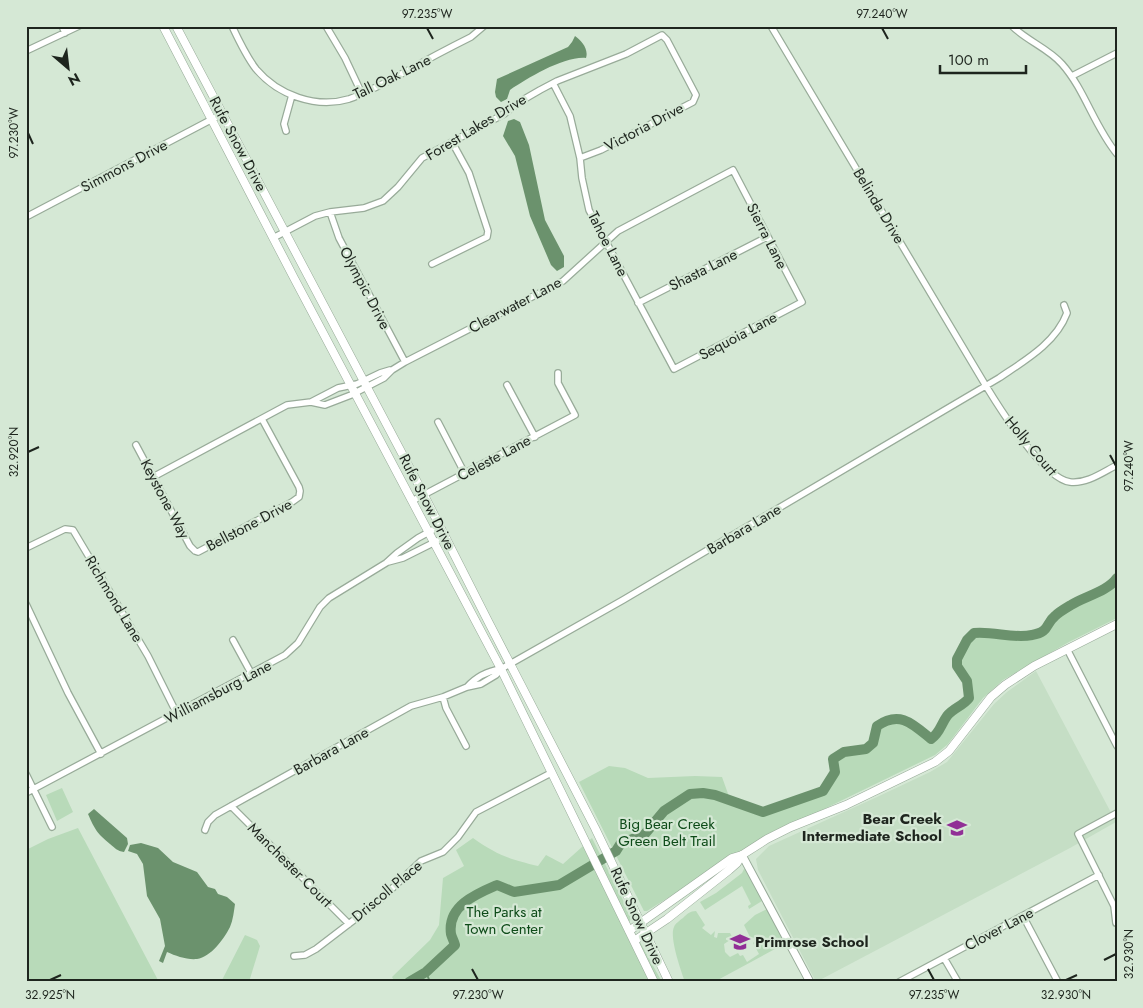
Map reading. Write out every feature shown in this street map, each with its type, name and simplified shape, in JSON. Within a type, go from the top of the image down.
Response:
[{"type":"main road","name":"Rufe Snow Drive","points":[[163,26],[273,238],[424,495],[595,828],[669,982]]},
{"type":"main road","name":"Rufe Snow Drive","points":[[176,26],[285,232],[412,501],[501,670],[654,982]]},
{"type":"main road","points":[[629,931],[732,858],[742,855],[767,839],[846,805],[935,762],[949,751],[992,697],[1005,685],[1034,666],[1117,624]]},
{"type":"main road","points":[[634,941],[667,919],[729,870],[742,855]]},
{"type":"street","points":[[62,26],[65,33]]},
{"type":"street","points":[[26,50],[79,26]]},
{"type":"street","points":[[232,26],[256,68],[274,85],[292,96],[284,124],[286,131]]},
{"type":"street","points":[[326,26],[345,58],[362,94]]},
{"type":"street","name":"Tall Oak Lane","points":[[292,96],[312,101],[328,102],[362,94],[471,36],[484,26]]},
{"type":"street","name":"Belinda Drive","points":[[771,26],[986,386]]},
{"type":"street","points":[[1012,26],[1018,32],[1053,54],[1072,76],[1097,126],[1117,154]]},
{"type":"street","name":"Forest Lakes Drive","points":[[273,238],[305,220],[330,212],[364,208],[383,201],[398,187],[422,158],[504,114],[521,100],[553,83],[613,60],[662,35]]},
{"type":"street","name":"Victoria Drive","points":[[580,158],[601,150],[693,102],[696,94],[667,40],[662,35]]},
{"type":"street","points":[[1072,76],[1117,53]]},
{"type":"street","name":"Tahoe Lane","points":[[553,83],[570,116],[589,210],[674,369]]},
{"type":"street","name":"Simmons Drive","points":[[26,217],[222,114]]},
{"type":"street","points":[[432,264],[487,237],[488,231],[469,173],[452,142]]},
{"type":"street","name":"Clearwater Lane","points":[[359,387],[384,378],[392,370],[405,362],[564,281],[618,231],[733,170]]},
{"type":"street","name":"Sierra Lane","points":[[733,170],[802,302]]},
{"type":"street","name":"Olympic Drive","points":[[330,212],[339,238],[405,362]]},
{"type":"street","name":"Shasta Lane","points":[[638,304],[768,237]]},
{"type":"street","name":"Sequoia Lane","points":[[674,369],[802,302]]},
{"type":"street","name":"Barbara Lane","points":[[205,830],[208,822],[214,815],[411,706],[481,684],[510,664],[623,600],[986,386],[1026,360],[1045,344],[1066,317],[1067,309],[1064,305]]},
{"type":"street","name":"Celeste Lane","points":[[412,501],[575,415],[558,383],[558,373]]},
{"type":"street","points":[[507,385],[535,437]]},
{"type":"street","name":"Holly Court","points":[[986,386],[1018,433],[1057,478],[1070,482],[1082,481],[1117,465]]},
{"type":"street","points":[[311,402],[338,388],[359,387]]},
{"type":"street","points":[[153,476],[262,418],[293,404],[311,402],[325,405],[359,387]]},
{"type":"street","name":"Bellstone Drive","points":[[195,551],[202,550],[297,500],[300,494],[298,487],[262,418]]},
{"type":"street","points":[[438,422],[465,474]]},
{"type":"street","name":"Keystone Way","points":[[136,445],[190,546],[195,551]]},
{"type":"street","name":"Williamsburg Lane","points":[[26,793],[285,655],[298,643],[320,607],[329,598],[386,563],[397,553],[440,526]]},
{"type":"street","name":"Richmond Lane","points":[[26,548],[65,529],[73,530],[148,656],[177,714]]},
{"type":"street","name":"Williamsburg Lane","points":[[386,563],[403,558],[445,536]]},
{"type":"street","points":[[26,604],[68,692],[101,754]]},
{"type":"street","points":[[233,640],[251,673]]},
{"type":"street","points":[[1067,649],[1117,746]]},
{"type":"street","points":[[443,697],[446,708],[466,746]]},
{"type":"street","name":"Driscoll Place","points":[[294,956],[305,956],[316,949],[380,900],[421,861],[443,852],[458,837],[476,812],[551,773]]},
{"type":"street","points":[[26,774],[52,827]]},
{"type":"street","name":"Manchester Court","points":[[231,806],[348,924]]},
{"type":"street","points":[[1116,923],[1114,906],[1078,834],[1117,813]]},
{"type":"street","points":[[742,855],[810,982]]},
{"type":"street","name":"Clover Lane","points":[[899,982],[1099,875]]},
{"type":"street","points":[[1023,916],[1058,982]]},
{"type":"street","points":[[944,958],[958,982]]},
{"type":"shaded area","points":[[575,36],[582,42],[585,48],[586,58],[567,60],[536,74],[510,90],[507,99],[501,102],[496,97],[497,79],[568,47]]},
{"type":"shaded area","points":[[514,119],[520,122],[529,145],[545,220],[564,256],[564,267],[557,271],[551,265],[530,216],[515,156],[503,136],[508,121]]},
{"type":"shaded area","name":"Bear Creek Intermediate School","points":[[1036,671],[1116,822],[816,982],[758,870],[756,859],[769,846],[930,772],[947,762],[994,704]]},
{"type":"shaded area","points":[[94,809],[127,838],[128,844],[124,852],[115,848],[97,831],[88,814]]},
{"type":"shaded area","points":[[141,843],[158,848],[173,862],[197,872],[208,887],[215,889],[218,894],[227,897],[235,904],[230,927],[221,942],[202,958],[189,959],[167,952],[163,963],[159,961],[165,946],[160,919],[147,896],[143,864],[137,854],[128,851],[130,845]]},
{"type":"green space","name":"Big Bear Creek Green Belt Trail","points":[[1117,578],[1117,618],[1069,642],[1003,680],[983,698],[948,744],[935,755],[820,811],[772,832],[647,911],[644,911],[579,782],[609,766],[625,768],[648,778],[722,777],[731,802],[763,812],[822,791],[835,772],[833,759],[844,752],[866,749],[873,742],[877,726],[885,721],[899,719],[906,721],[931,739],[939,731],[947,716],[969,698],[967,681],[957,666],[957,659],[967,640],[974,633],[1018,636],[1037,634],[1044,630],[1055,616],[1067,607],[1101,591]]},
{"type":"green space","points":[[62,788],[73,812],[57,821],[46,795]]},
{"type":"green space","points":[[78,828],[159,982],[26,982],[26,850],[48,839]]},
{"type":"green space","name":"The Parks at Town Center","points":[[473,838],[504,856],[538,866],[546,855],[563,864],[592,838],[632,918],[629,922],[662,982],[395,982],[392,977],[430,940],[439,925],[443,878],[464,866],[456,850]]},
{"type":"green space","points":[[744,869],[747,870],[762,897],[762,901],[749,909],[748,906],[751,904],[742,886],[705,910],[700,902],[716,893],[742,873]]},
{"type":"green space","points":[[767,909],[786,943],[714,982],[685,982],[673,938],[674,927],[678,922],[689,913],[696,911],[705,925],[702,928],[711,935],[715,931],[714,937],[717,938],[718,933],[730,933],[733,938],[724,944],[725,952],[730,957],[738,953],[740,956],[743,955],[747,962],[759,954],[753,943],[756,940],[750,937],[744,925],[755,915]]},
{"type":"green space","points":[[245,935],[257,940],[260,946],[249,982],[221,982]]},
{"type":"waterway","points":[[409,982],[426,972],[455,945],[451,934],[451,924],[458,909],[472,897],[497,885],[514,892],[559,885],[616,851],[621,843],[644,835],[664,811],[690,794],[703,793],[715,795],[763,812],[823,791],[835,772],[833,759],[844,752],[866,749],[873,743],[877,726],[885,721],[893,719],[906,721],[931,739],[949,713],[969,698],[967,681],[957,666],[957,659],[967,640],[974,633],[1018,636],[1038,634],[1045,630],[1052,619],[1061,612],[1108,587],[1117,578]]},
{"type":"waterway","points":[[426,972],[430,982]]},
{"type":"place","name":"Bear Creek Intermediate School","points":[[957,828]]},
{"type":"place","name":"Primrose School","points":[[740,942]]}]
